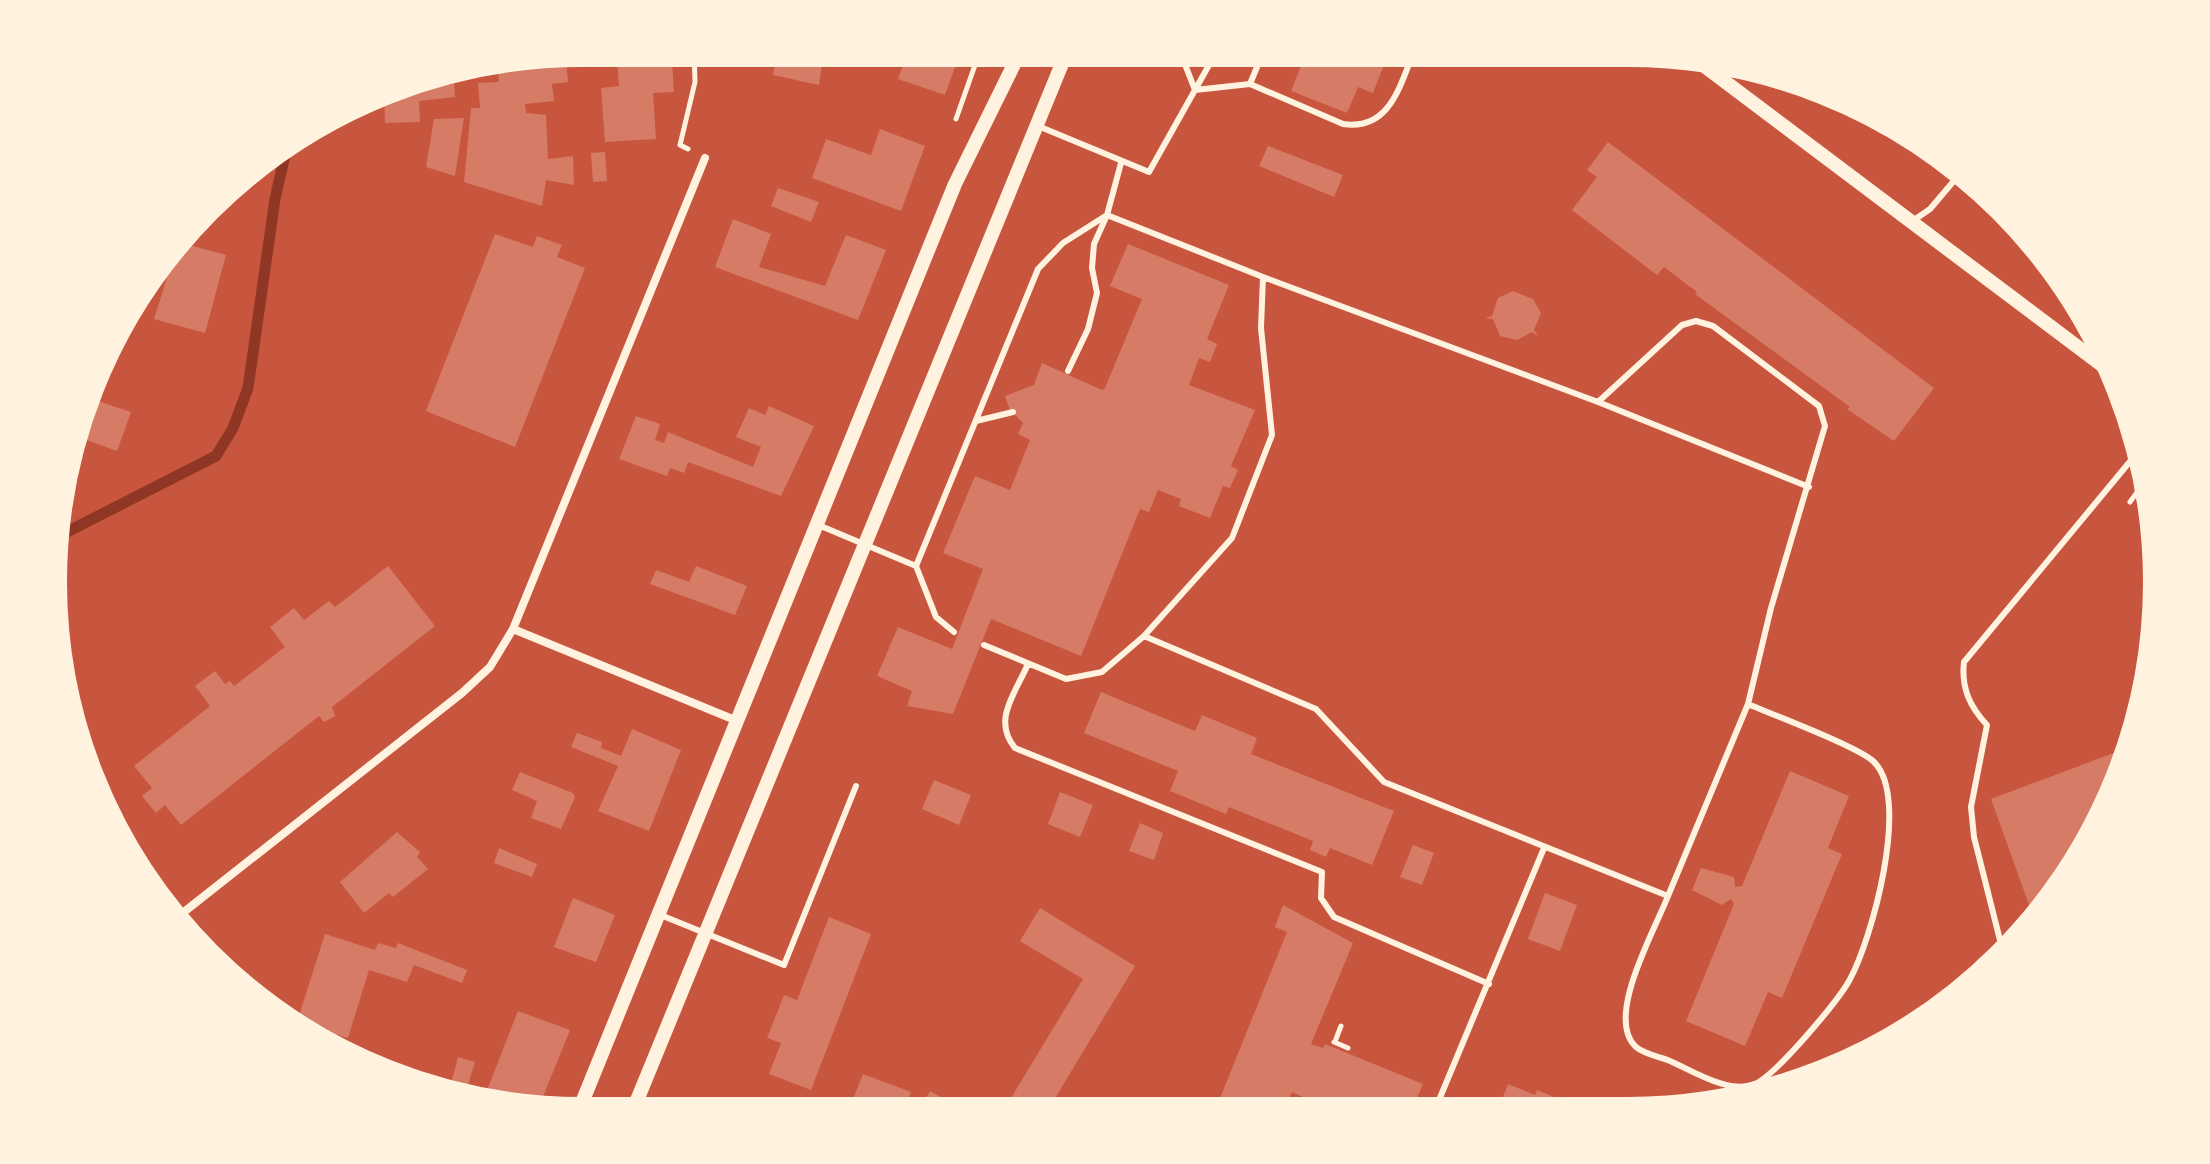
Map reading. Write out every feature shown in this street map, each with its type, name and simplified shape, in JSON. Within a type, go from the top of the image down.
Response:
[{"type":"street","points":[[582,1102],[955,184],[1015,62]]},
{"type":"street","points":[[636,1102],[1062,62]]},
{"type":"street","points":[[1707,68],[2099,363]]},
{"type":"street","points":[[182,914],[462,693],[490,667],[513,629],[705,158]]},
{"type":"street","points":[[513,629],[735,720]]},
{"type":"lane","points":[[1185,62],[1195,90]]},
{"type":"lane","points":[[1035,124],[1121,163],[1149,172],[1211,62]]},
{"type":"lane","points":[[1250,84],[1259,62]]},
{"type":"lane","points":[[1195,90],[1250,84],[1343,124],[1366,124],[1390,107],[1409,62]]},
{"type":"lane","points":[[1068,371],[1088,329],[1097,293],[1092,268],[1094,244],[1107,215],[1121,163]]},
{"type":"lane","points":[[1912,222],[1930,209],[1956,178]]},
{"type":"lane","points":[[1107,215],[1263,277],[1598,402],[1809,487]]},
{"type":"lane","points":[[954,632],[936,617],[916,566],[1038,269],[1063,243],[1107,215]]},
{"type":"lane","points":[[984,645],[1066,679],[1102,672],[1144,636],[1232,538],[1272,435],[1261,328],[1263,277]]},
{"type":"lane","points":[[1598,402],[1682,325],[1696,321],[1713,326],[1819,406],[1825,426],[1771,608],[1748,704],[1624,1005],[1625,1028],[1637,1048],[1731,1086],[1754,1084],[1777,1069],[1848,982],[1878,907],[1891,799],[1887,780],[1873,761],[1748,704]]},
{"type":"lane","points":[[976,421],[1013,412]]},
{"type":"lane","points":[[2001,944],[1974,837],[1971,807],[1987,725],[1976,713],[1965,688],[1964,662],[2133,458]]},
{"type":"lane","points":[[816,524],[916,566]]},
{"type":"lane","points":[[1144,636],[1316,709],[1384,782],[1668,896]]},
{"type":"lane","points":[[1028,664],[1003,722],[1004,735],[1015,748],[1322,872],[1321,898],[1334,917],[1489,984]]},
{"type":"lane","points":[[658,914],[784,965],[856,786]]},
{"type":"lane","points":[[1438,1102],[1544,848]]},
{"type":"path","points":[[694,62],[695,82],[680,145],[705,158]]},
{"type":"path","points":[[2130,502],[2139,489]]},
{"type":"path","points":[[1341,1026],[1335,1040],[1348,1048]]},
{"type":"building","points":[[566,62],[568,82],[552,84],[554,101],[525,104],[526,113],[546,115],[548,159],[573,156],[574,185],[546,180],[542,206],[464,182],[471,108],[480,108],[478,83],[499,82],[498,69]]},
{"type":"building","points":[[617,62],[672,62],[674,92],[653,93],[656,139],[605,142],[601,88],[619,86]]},
{"type":"building","points":[[776,62],[822,62],[819,85],[773,75]]},
{"type":"building","points":[[904,62],[957,62],[945,95],[898,79]]},
{"type":"building","points":[[1303,62],[1385,62],[1373,93],[1358,87],[1347,113],[1291,91]]},
{"type":"building","points":[[463,76],[463,81],[454,81],[455,97],[419,101],[420,122],[385,123],[384,101]]},
{"type":"building","points":[[464,118],[455,176],[426,167],[434,119]]},
{"type":"building","points":[[880,129],[925,146],[901,211],[812,178],[826,139],[871,155]]},
{"type":"building","points":[[1608,142],[1934,388],[1894,441],[1847,409],[1850,407],[1695,294],[1697,292],[1664,267],[1657,275],[1572,210],[1597,177],[1587,170]]},
{"type":"building","points":[[1268,146],[1343,175],[1334,197],[1259,166]]},
{"type":"building","points":[[605,152],[607,181],[593,182],[591,153]]},
{"type":"building","points":[[778,188],[819,202],[811,222],[771,206]]},
{"type":"building","points":[[733,219],[771,234],[759,267],[825,286],[846,235],[886,250],[858,320],[715,267]]},
{"type":"building","points":[[495,234],[533,247],[537,236],[562,245],[557,257],[585,268],[515,447],[426,411]]},
{"type":"building","points":[[187,244],[226,255],[205,333],[154,319],[172,262]]},
{"type":"building","points":[[1128,244],[1229,285],[1207,339],[1217,344],[1210,362],[1199,358],[1189,385],[1255,410],[1231,466],[1238,470],[1230,488],[1223,486],[1210,518],[1179,506],[1181,499],[1158,490],[1149,512],[1140,509],[1081,656],[991,619],[953,714],[907,706],[912,691],[877,676],[898,627],[952,649],[983,569],[943,553],[975,476],[1010,490],[1030,440],[1018,434],[1023,423],[1010,410],[1005,396],[1034,385],[1042,363],[1102,390],[1105,388],[1142,299],[1110,286]]},
{"type":"building","points":[[1513,291],[1533,299],[1541,313],[1534,330],[1538,336],[1532,332],[1517,340],[1500,336],[1493,319],[1485,318],[1492,316],[1498,298]]},
{"type":"building","points":[[96,400],[131,412],[117,451],[83,439]]},
{"type":"building","points":[[769,406],[814,426],[781,496],[688,462],[684,473],[670,468],[667,476],[619,459],[636,416],[660,424],[655,440],[664,443],[668,432],[753,467],[761,447],[736,437],[749,408],[765,415]]},
{"type":"building","points":[[388,566],[435,626],[332,707],[335,716],[324,722],[319,716],[181,825],[165,805],[156,813],[142,796],[152,788],[134,766],[210,706],[195,686],[215,671],[225,684],[230,681],[234,686],[285,647],[270,627],[294,608],[304,620],[329,601],[335,607]]},
{"type":"building","points":[[696,566],[747,586],[735,615],[650,584],[656,570],[689,582]]},
{"type":"building","points":[[1101,692],[1195,731],[1202,715],[1257,738],[1251,754],[1394,811],[1372,865],[1330,848],[1326,857],[1310,850],[1313,841],[1229,807],[1226,814],[1170,791],[1178,771],[1084,733]]},
{"type":"building","points":[[632,729],[681,750],[649,831],[598,811],[618,766],[571,747],[577,733],[602,742],[601,748],[621,756]]},
{"type":"building","points":[[2119,751],[2078,842],[2031,911],[1991,799]]},
{"type":"building","points":[[1790,771],[1849,796],[1828,848],[1842,854],[1782,998],[1768,992],[1745,1046],[1686,1021],[1734,904],[1731,899],[1722,905],[1692,890],[1701,868],[1734,877],[1735,887],[1742,886]]},
{"type":"building","points":[[520,772],[573,793],[575,797],[561,829],[531,818],[537,801],[512,790]]},
{"type":"building","points":[[934,780],[971,795],[959,825],[922,809]]},
{"type":"building","points":[[1060,792],[1093,805],[1080,837],[1048,824]]},
{"type":"building","points":[[1140,823],[1163,833],[1154,860],[1129,851]]},
{"type":"building","points":[[397,832],[420,852],[417,857],[428,869],[393,897],[389,893],[364,913],[340,882]]},
{"type":"building","points":[[1413,845],[1434,853],[1422,885],[1400,877]]},
{"type":"building","points":[[499,848],[537,864],[532,877],[494,863]]},
{"type":"building","points":[[1545,893],[1577,905],[1560,951],[1528,939]]},
{"type":"building","points":[[573,898],[615,915],[596,962],[554,947]]},
{"type":"building","points":[[1283,905],[1353,943],[1311,1044],[1323,1048],[1325,1044],[1423,1084],[1415,1102],[1302,1102],[1303,1097],[1292,1092],[1288,1102],[1218,1102],[1287,932],[1275,927]]},
{"type":"building","points":[[1040,908],[1135,966],[1053,1102],[1009,1102],[1083,979],[1020,941]]},
{"type":"building","points":[[829,917],[871,934],[811,1090],[769,1074],[781,1043],[767,1038],[784,995],[797,1000]]},
{"type":"building","points":[[325,934],[375,950],[378,943],[396,948],[398,943],[467,970],[462,983],[414,965],[407,982],[369,970],[348,1038],[315,1028],[298,1017]]},
{"type":"building","points":[[518,1011],[570,1030],[541,1100],[486,1093]]},
{"type":"building","points":[[458,1057],[475,1062],[467,1089],[451,1085]]},
{"type":"building","points":[[863,1074],[911,1092],[907,1102],[852,1102]]},
{"type":"building","points":[[1508,1084],[1535,1095],[1537,1090],[1566,1102],[1501,1102]]},
{"type":"building","points":[[930,1091],[950,1102],[924,1102]]},
{"type":"waterway","points":[[64,533],[216,456],[233,428],[248,388],[275,199],[285,155]]}]
